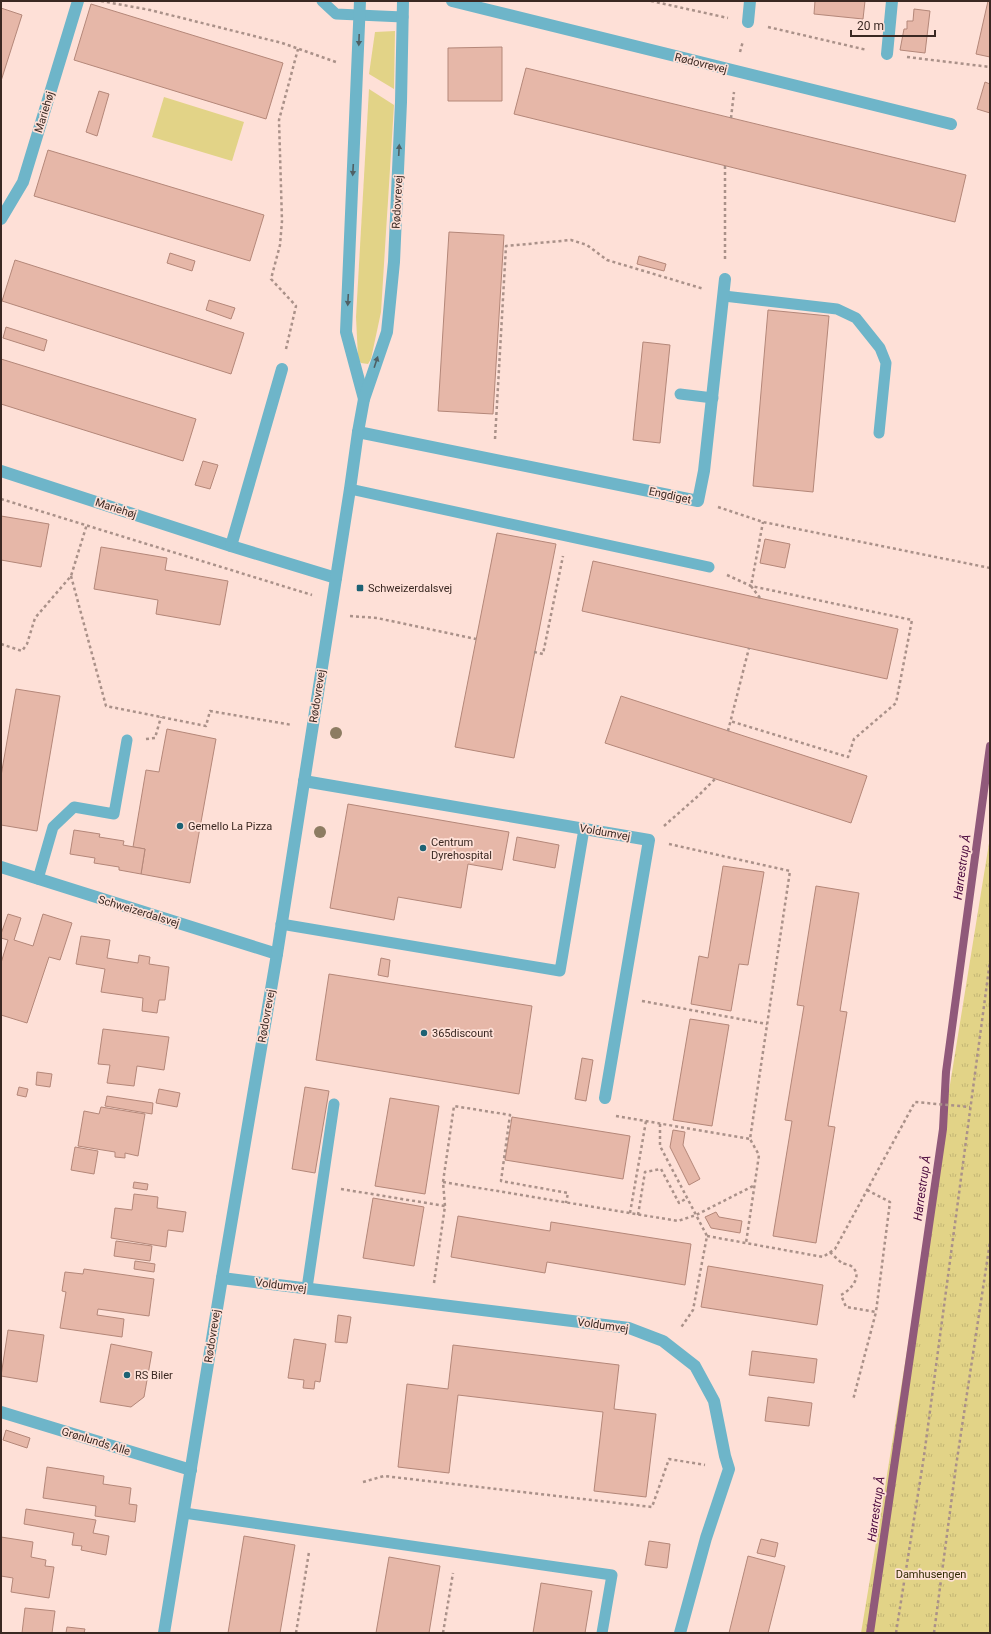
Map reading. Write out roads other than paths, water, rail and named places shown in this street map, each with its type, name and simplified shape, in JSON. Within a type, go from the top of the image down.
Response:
[{"type":"street","name":"Mariehøj","points":[[1,219],[23,182],[78,1]]},
{"type":"street","name":"Rødovrevej","points":[[360,1],[346,332],[364,399]]},
{"type":"street","name":"Rødovrevej","points":[[164,1633],[281,924],[358,432],[364,399],[387,332],[394,262],[404,1]]},
{"type":"street","name":"Rødovrevej","points":[[452,1],[951,124]]},
{"type":"street","points":[[748,22],[750,1]]},
{"type":"street","points":[[887,54],[892,1]]},
{"type":"street","name":"Engdiget","points":[[358,432],[698,501],[704,471],[726,279]]},
{"type":"street","points":[[231,546],[282,370]]},
{"type":"street","name":"Mariehøj","points":[[1,470],[231,546],[336,578]]},
{"type":"street","name":"Voldumvej","points":[[304,781],[649,840],[605,1098]]},
{"type":"street","name":"Schweizerdalsvej","points":[[1,868],[276,954]]},
{"type":"street","name":"Voldumvej","points":[[222,1278],[629,1328],[663,1341],[695,1366],[714,1401],[729,1469],[706,1538],[680,1633]]},
{"type":"street","name":"Grønlunds Alle","points":[[1,1412],[191,1470]]},
{"type":"lane","points":[[322,1],[336,14],[403,17]]},
{"type":"lane","points":[[724,296],[837,309],[856,318],[880,348],[886,363],[879,433]]},
{"type":"lane","points":[[680,394],[712,398]]},
{"type":"lane","points":[[350,489],[709,567]]},
{"type":"lane","points":[[38,879],[53,826],[74,807],[114,814],[127,740]]},
{"type":"lane","points":[[281,924],[560,971],[584,829]]},
{"type":"lane","points":[[307,1288],[334,1104]]},
{"type":"lane","points":[[184,1513],[612,1576],[602,1633]]},
{"type":"waterway","name":"Harrestrup Å","points":[[870,1633],[943,1129],[946,1072],[990,746]]},
{"type":"place","name":"Schweizerdalsvej","points":[[360,588]]},
{"type":"place","name":"Gemello La Pizza","points":[[180,826]]},
{"type":"place","name":"Centrum Dyrehospital","points":[[423,848]]},
{"type":"place","name":"365discount","points":[[424,1033]]},
{"type":"place","name":"RS Biler","points":[[127,1375]]},
{"type":"park label","name":"Damhusengen","points":[[931,1574]]}]
